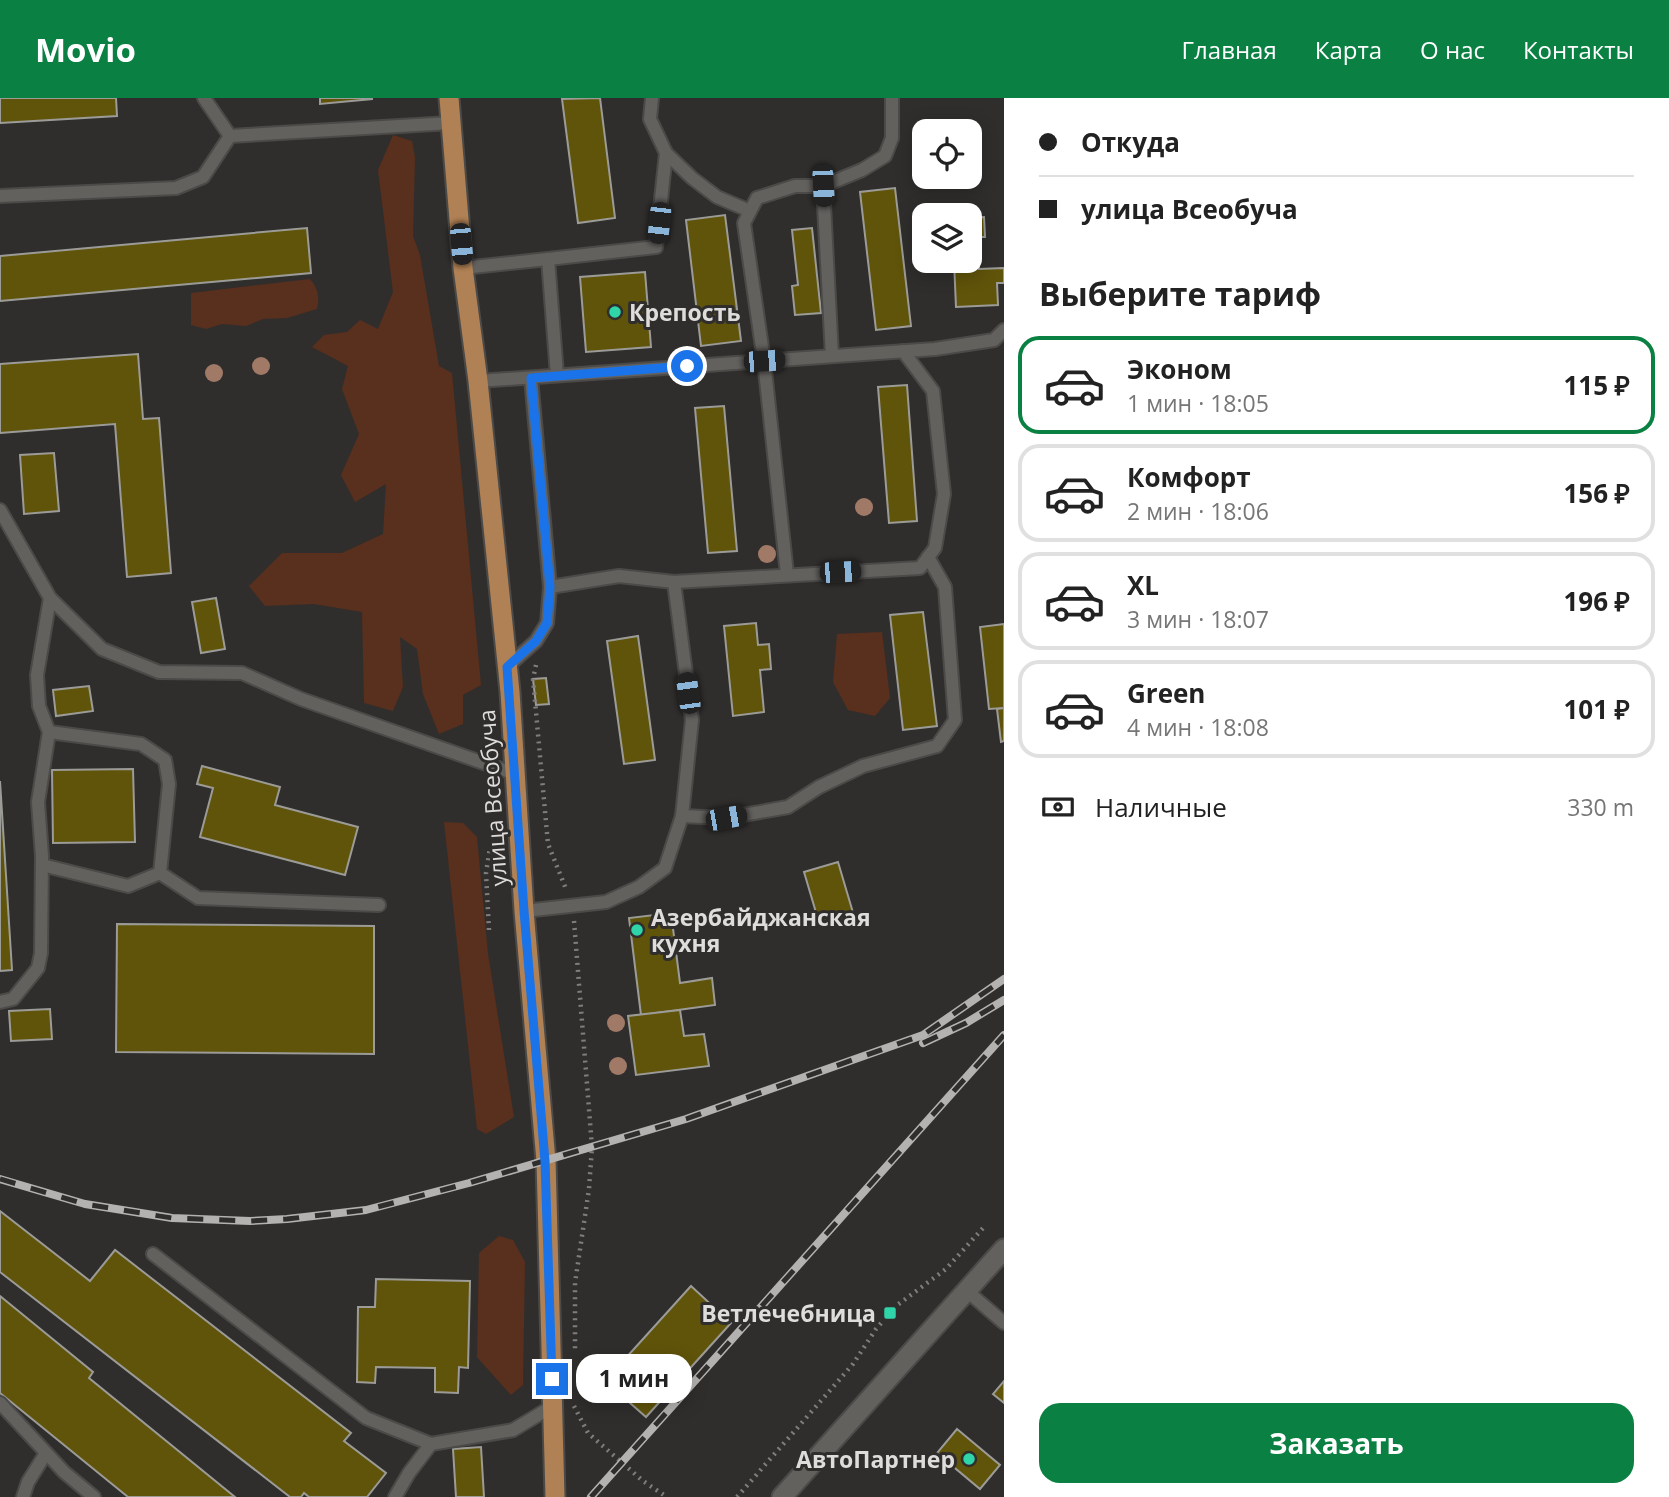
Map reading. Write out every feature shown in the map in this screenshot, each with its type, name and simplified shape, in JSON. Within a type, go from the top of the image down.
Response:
[{"type":"main road","name":"улица Всеобуча","points":[[449,98],[463,268],[478,381],[507,667],[545,1161],[555,1497]]},
{"type":"street","points":[[782,1497],[1004,1249]]},
{"type":"lane","points":[[204,98],[230,136]]},
{"type":"lane","points":[[652,98],[650,119],[666,153],[717,197],[750,211]]},
{"type":"lane","points":[[788,575],[764,361],[744,223],[757,198],[795,186],[823,186],[862,170],[885,156],[892,138],[892,98]]},
{"type":"lane","points":[[230,136],[451,122]]},
{"type":"lane","points":[[0,196],[176,188],[203,177],[230,136]]},
{"type":"lane","points":[[463,268],[656,247],[666,153]]},
{"type":"lane","points":[[823,186],[832,356]]},
{"type":"lane","points":[[548,259],[557,376]]},
{"type":"lane","points":[[478,381],[935,349],[994,340],[1004,330]]},
{"type":"lane","points":[[550,587],[619,576],[674,582],[920,568],[935,548],[944,494],[933,391],[903,351]]},
{"type":"lane","points":[[507,667],[536,641],[547,623],[550,587],[531,378]]},
{"type":"lane","points":[[0,510],[50,598],[102,649],[159,672],[242,674],[301,699],[515,774]]},
{"type":"lane","points":[[682,816],[726,818],[788,807],[818,787],[863,766],[937,746],[955,720],[945,587],[929,556]]},
{"type":"lane","points":[[524,911],[606,902],[639,887],[665,868],[682,816],[692,720],[674,582]]},
{"type":"lane","points":[[0,1002],[13,999],[38,968],[41,953],[42,865],[37,802],[49,732],[39,706],[37,675],[50,598]]},
{"type":"lane","points":[[49,732],[141,744],[165,760],[169,784],[160,873]]},
{"type":"lane","points":[[42,865],[128,886],[160,873]]},
{"type":"lane","points":[[160,873],[198,898],[379,905]]},
{"type":"lane","points":[[153,1254],[366,1418],[431,1444],[513,1430],[553,1406]]},
{"type":"lane","points":[[967,1291],[1004,1323]]},
{"type":"lane","points":[[0,1403],[46,1453],[94,1497]]},
{"type":"lane","points":[[395,1497],[431,1444]]},
{"type":"lane","points":[[23,1497],[28,1482],[46,1453]]},
{"type":"path","points":[[538,657],[533,679],[548,844],[572,905],[592,1147],[589,1189],[575,1283],[575,1365]]},
{"type":"path","points":[[489,930],[486,873],[490,848]]},
{"type":"path","points":[[737,1497],[853,1364],[876,1329],[896,1306],[946,1269],[982,1228]]},
{"type":"path","points":[[574,1393],[574,1406],[589,1433],[642,1481],[667,1497]]},
{"type":"shaded area","points":[[393,135],[412,141],[415,157],[413,236],[420,255],[439,366],[452,373],[481,685],[463,695],[463,724],[439,734],[423,694],[417,649],[400,637],[403,687],[393,711],[364,703],[362,612],[314,604],[265,606],[249,586],[282,553],[342,553],[383,534],[386,484],[355,502],[341,475],[359,434],[342,389],[348,366],[312,347],[324,335],[347,332],[360,320],[378,329],[393,292],[378,170]]},
{"type":"shaded area","points":[[310,279],[318,293],[317,309],[287,318],[263,319],[246,326],[222,324],[206,329],[191,325],[191,293]]},
{"type":"shaded area","points":[[882,632],[890,698],[875,716],[848,710],[833,682],[837,634]]},
{"type":"shaded area","points":[[444,822],[463,823],[477,837],[488,954],[514,1117],[486,1134],[477,1129]]},
{"type":"shaded area","points":[[499,1236],[513,1240],[525,1262],[523,1385],[511,1395],[477,1357],[479,1253]]},
{"type":"building","points":[[0,98],[116,98],[117,116],[0,123]]},
{"type":"building","points":[[320,98],[372,98],[372,99],[320,104]]},
{"type":"building","points":[[600,98],[615,218],[578,223],[562,99]]},
{"type":"building","points":[[895,188],[911,326],[876,330],[860,192]]},
{"type":"building","points":[[725,215],[741,341],[701,346],[686,220]]},
{"type":"building","points":[[984,217],[985,237],[982,237]]},
{"type":"building","points":[[307,228],[311,273],[0,301],[0,256]]},
{"type":"building","points":[[812,228],[821,313],[795,315],[792,286],[798,285],[792,230]]},
{"type":"building","points":[[1004,268],[1004,283],[997,283],[998,305],[956,307],[955,273],[982,273],[982,269]]},
{"type":"building","name":"Крепость","points":[[645,272],[651,347],[586,352],[580,277]]},
{"type":"building","points":[[138,354],[143,419],[159,418],[171,573],[127,577],[115,424],[0,433],[0,364]]},
{"type":"building","points":[[907,385],[917,521],[889,523],[878,387]]},
{"type":"building","points":[[724,406],[737,551],[708,553],[695,408]]},
{"type":"building","points":[[54,453],[59,511],[24,514],[20,455]]},
{"type":"building","points":[[216,598],[225,649],[201,653],[192,602]]},
{"type":"building","points":[[923,612],[937,726],[903,730],[890,615]]},
{"type":"building","points":[[756,623],[758,645],[769,644],[771,669],[760,670],[764,712],[733,716],[724,626]]},
{"type":"building","points":[[1004,624],[1004,708],[989,709],[980,627]]},
{"type":"building","points":[[638,636],[655,760],[624,764],[607,641]]},
{"type":"building","points":[[546,678],[549,704],[536,705],[533,679]]},
{"type":"building","points":[[89,686],[93,711],[56,716],[53,690]]},
{"type":"building","points":[[1004,708],[1004,741],[1001,742],[997,709]]},
{"type":"building","points":[[202,766],[280,787],[275,805],[358,827],[345,875],[200,837],[213,788],[197,784]]},
{"type":"building","points":[[133,769],[135,842],[53,843],[52,770]]},
{"type":"building","points":[[0,781],[12,970],[0,971]]},
{"type":"building","points":[[838,862],[854,916],[820,926],[804,872]]},
{"type":"building","points":[[671,913],[680,983],[712,978],[715,1005],[641,1015],[629,918]]},
{"type":"building","points":[[117,924],[374,926],[374,1054],[116,1052]]},
{"type":"building","points":[[50,1009],[52,1039],[11,1041],[9,1011]]},
{"type":"building","points":[[680,1010],[684,1036],[704,1034],[709,1066],[636,1075],[628,1016]]},
{"type":"building","points":[[0,1211],[90,1281],[115,1250],[351,1433],[344,1441],[386,1473],[367,1497],[309,1497],[304,1493],[301,1497],[290,1497],[0,1272]]},
{"type":"building","points":[[376,1279],[470,1281],[468,1368],[459,1367],[458,1393],[435,1392],[435,1368],[376,1367],[375,1383],[357,1382],[358,1307],[375,1307]]},
{"type":"building","points":[[691,1286],[731,1323],[646,1417],[605,1381]]},
{"type":"building","points":[[0,1296],[93,1372],[89,1378],[235,1497],[128,1497],[0,1393]]},
{"type":"building","points":[[1004,1381],[1004,1403],[993,1394]]},
{"type":"building","name":"АвтоПартнер","points":[[957,1429],[1000,1465],[980,1489],[937,1453]]},
{"type":"building","points":[[481,1447],[484,1497],[456,1497],[453,1449]]},
{"type":"railway","points":[[0,1179],[85,1204],[172,1218],[250,1221],[366,1210],[469,1183],[686,1119],[923,1035],[1004,979]]},
{"type":"railway","points":[[923,1043],[966,1023],[1004,1000]]},
{"type":"railway","points":[[591,1497],[1004,1035]]},
{"type":"place","name":"Крепость","points":[[615,312]]},
{"type":"place","name":"Азербайджанская кухня","points":[[637,930]]},
{"type":"place","name":"Ветлечебница","points":[[890,1313]]},
{"type":"place","name":"АвтоПартнер","points":[[969,1459]]},
{"type":"route","points":[[552,1379],[545,1161],[507,667],[536,641],[547,623],[550,587],[531,378],[687,366]]}]
